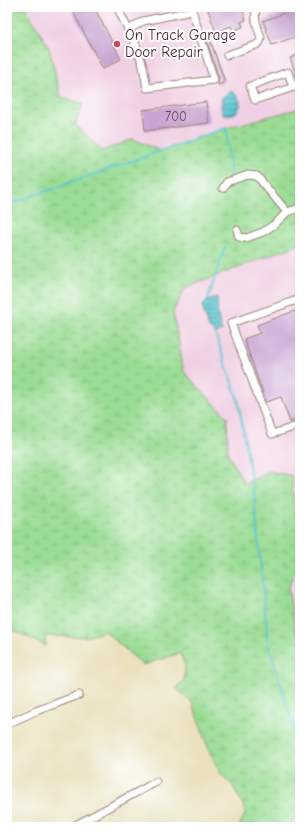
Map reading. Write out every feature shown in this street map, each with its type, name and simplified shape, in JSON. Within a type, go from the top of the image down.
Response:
[{"type":"street","points":[[117,7],[128,30],[136,45],[143,66],[146,88],[214,80],[192,9],[143,21],[128,30]]},
{"type":"street","points":[[227,55],[256,45],[260,42],[262,38],[256,23],[255,15],[258,8]]},
{"type":"street","points":[[288,72],[297,86],[255,100],[250,86],[288,72]]},
{"type":"street","points":[[223,188],[226,182],[248,175],[257,176],[287,212]]},
{"type":"street","points":[[237,230],[239,236],[246,238],[263,232],[275,224],[287,212],[300,208]]},
{"type":"street","points":[[300,299],[231,323],[272,434],[300,425]]},
{"type":"street","points":[[7,724],[36,711],[79,695]]},
{"type":"street","points":[[72,827],[156,782]]},
{"type":"shaded area","points":[[29,7],[300,7],[300,119],[297,109],[226,128],[161,151],[133,139],[102,151],[74,125],[61,97],[49,48],[26,10]]},
{"type":"shaded area","points":[[300,244],[300,515],[294,514],[269,471],[245,485],[228,454],[227,417],[184,373],[173,312],[185,288]]},
{"type":"shaded area","points":[[300,560],[300,635],[296,634],[288,588]]},
{"type":"green space","points":[[7,7],[29,7],[27,10],[49,48],[61,97],[83,104],[75,125],[102,151],[133,139],[161,151],[226,128],[297,109],[300,119],[300,180],[298,187],[300,189],[300,244],[185,288],[173,312],[184,372],[227,417],[228,454],[245,484],[269,471],[292,476],[294,514],[300,515],[300,560],[288,588],[296,634],[300,635],[300,827],[239,827],[246,811],[233,786],[221,774],[209,750],[192,702],[176,688],[184,680],[185,666],[180,653],[143,665],[105,631],[87,637],[45,636],[46,646],[7,627]]},
{"type":"water","points":[[229,92],[233,92],[237,96],[240,104],[239,108],[234,114],[229,115],[223,114],[221,108],[222,98]]},
{"type":"water","points":[[217,297],[218,314],[222,331],[215,333],[209,328],[202,307],[207,301]]},
{"type":"building","points":[[82,7],[94,7],[121,59],[103,69],[73,12]]},
{"type":"building","points":[[207,7],[241,7],[246,20],[241,22],[243,27],[233,31],[231,26],[216,32]]},
{"type":"building","points":[[298,8],[300,14],[300,35],[272,45],[263,21]]},
{"type":"building","points":[[208,34],[225,82],[218,85],[219,78],[205,35]]},
{"type":"building","points":[[300,54],[300,80],[298,80],[290,58]]},
{"type":"building","points":[[206,102],[209,123],[145,131],[143,110]]},
{"type":"building","points":[[300,309],[300,418],[290,422],[281,397],[266,402],[244,339],[260,333],[257,325]]},
{"type":"waterway","points":[[7,205],[226,128],[231,178]]},
{"type":"waterway","points":[[207,301],[225,247]]},
{"type":"waterway","points":[[215,333],[238,400],[254,494],[268,643],[300,747]]},
{"type":"place","name":"On Track Garage Door Repair","points":[[117,44]]}]
